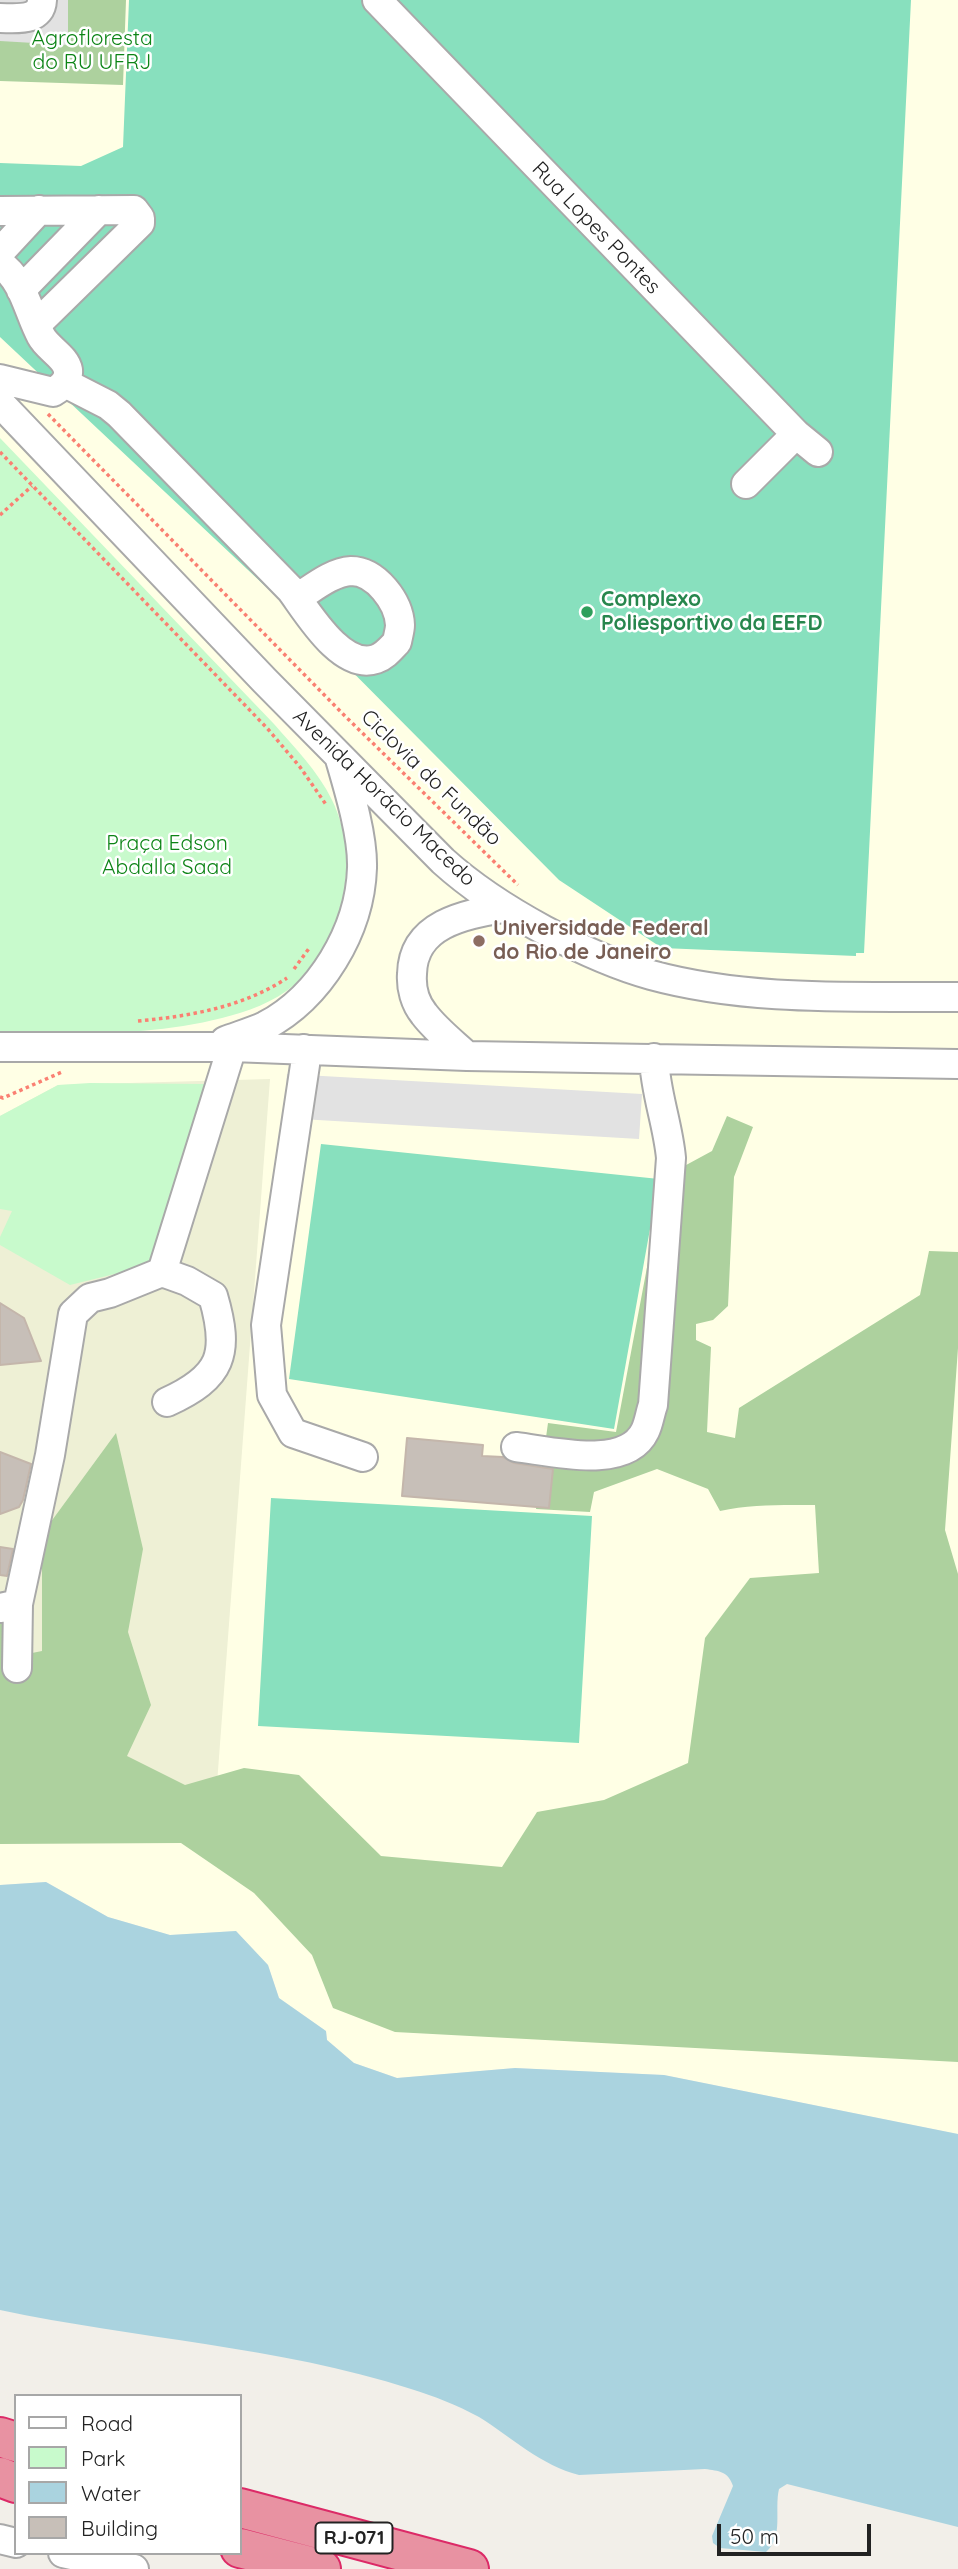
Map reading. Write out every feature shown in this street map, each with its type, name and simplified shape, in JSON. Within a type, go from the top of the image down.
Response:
[{"type":"highway","name":"RJ-071","points":[[242,2509],[469,2569]]},
{"type":"highway","name":"RJ-071","points":[[242,2549],[321,2569]]},
{"type":"street","points":[[0,18],[30,17],[42,6],[42,0]]},
{"type":"street","name":"Rua Lopes Pontes","points":[[377,0],[796,434],[818,452]]},
{"type":"street","points":[[0,252],[39,210]]},
{"type":"street","points":[[21,290],[99,210]]},
{"type":"street","points":[[0,211],[134,210],[139,213],[139,223],[36,325]]},
{"type":"street","points":[[0,264],[13,276],[42,338],[67,365],[68,373],[65,383],[53,392],[0,379]]},
{"type":"street","points":[[65,383],[108,405],[119,414],[297,598]]},
{"type":"street","name":"Avenida Horácio Macedo","points":[[0,403],[265,681],[443,862],[463,879],[512,897],[613,962],[652,976],[786,995],[958,997]]},
{"type":"street","points":[[746,484],[796,434]]},
{"type":"street","points":[[162,1272],[222,1046],[265,1025],[290,1008],[320,981],[342,944],[356,904],[362,868],[351,797],[339,754]]},
{"type":"street","points":[[467,1056],[424,1014],[416,1002],[411,984],[412,963],[421,944],[437,928],[512,897]]},
{"type":"street","points":[[2,1049],[222,1046],[467,1056],[958,1064]]},
{"type":"street","points":[[304,1049],[305,1065],[266,1325],[272,1395],[292,1433],[363,1457]]},
{"type":"street","points":[[516,1447],[592,1456],[611,1455],[630,1449],[645,1432],[653,1405],[671,1158],[668,1131],[654,1073],[654,1058]]},
{"type":"street","points":[[17,1668],[9,1606],[50,1455],[73,1314],[90,1298],[162,1272],[187,1281],[213,1296],[220,1319],[217,1365],[210,1376],[201,1385],[167,1402]]},
{"type":"street","points":[[72,2555],[134,2569]]},
{"type":"path","name":"Ciclovia do Fundão","points":[[46,412],[346,717],[512,897]]},
{"type":"path","points":[[0,452],[267,728],[300,766],[326,804],[329,815]]},
{"type":"path","points":[[0,515],[32,486]]},
{"type":"path","points":[[131,1021],[217,1010],[264,993],[288,977],[316,939]]},
{"type":"shaded area","name":"Universidade Federal do Rio de Janeiro","points":[[0,0],[958,0],[958,2134],[664,2075],[515,2068],[397,2078],[354,2063],[327,2040],[326,2031],[279,1998],[268,1965],[236,1931],[170,1935],[108,1917],[46,1882],[0,1885]]},
{"type":"shaded area","points":[[0,0],[68,0],[68,45],[0,41]]},
{"type":"shaded area","points":[[287,1074],[642,1094],[639,1139],[284,1118]]},
{"type":"shaded area","points":[[270,1079],[215,1810],[0,1807],[0,1116],[58,1085]]},
{"type":"green space","name":"Agrofloresta do RU UFRJ","points":[[62,0],[126,0],[123,85],[0,81],[0,40]]},
{"type":"green space","name":"Complexo Poliesportivo da EEFD","points":[[129,0],[911,0],[864,953],[856,953],[856,956],[662,948],[559,880],[297,616],[0,337],[0,163],[81,166],[123,147]]},
{"type":"green space","name":"Praça Edson Abdalla Saad","points":[[0,438],[274,724],[313,769],[332,800],[346,848],[343,898],[325,945],[311,966],[294,985],[269,1001],[222,1018],[168,1028],[84,1034],[0,1033]]},
{"type":"green space","points":[[207,1084],[155,1264],[70,1285],[0,1245],[0,1237],[12,1211],[0,1209],[0,1116],[58,1085]]},
{"type":"green space","points":[[727,1116],[753,1127],[734,1177],[728,1306],[713,1320],[696,1324],[696,1340],[711,1347],[707,1432],[735,1438],[739,1408],[920,1295],[929,1251],[958,1252],[958,1348],[945,1530],[958,1574],[958,2062],[395,2032],[333,2008],[312,1955],[254,1893],[181,1843],[0,1844],[0,1623],[14,1620],[27,1654],[42,1651],[42,1534],[116,1433],[143,1549],[128,1632],[151,1705],[127,1756],[185,1785],[244,1768],[299,1775],[381,1856],[502,1867],[537,1812],[604,1800],[688,1763],[705,1638],[750,1578],[819,1573],[815,1505],[755,1506],[720,1511],[708,1489],[657,1469],[594,1492],[590,1512],[536,1509],[548,1423],[616,1432],[664,1177],[712,1151]]},
{"type":"green space","points":[[321,1144],[659,1179],[614,1429],[289,1379]]},
{"type":"green space","points":[[271,1498],[592,1516],[579,1743],[258,1726]]},
{"type":"water","points":[[46,1882],[108,1917],[170,1935],[236,1931],[268,1965],[279,1998],[326,2031],[327,2040],[354,2063],[397,2078],[515,2068],[664,2075],[958,2134],[958,2527],[787,2484],[779,2489],[777,2531],[772,2546],[766,2552],[720,2548],[713,2543],[712,2536],[733,2486],[728,2477],[719,2471],[705,2469],[579,2475],[552,2465],[479,2417],[445,2401],[361,2374],[258,2353],[0,2310],[0,1885]]},
{"type":"building","points":[[0,1303],[24,1318],[41,1361],[0,1365]]},
{"type":"building","points":[[407,1438],[483,1445],[482,1456],[503,1457],[514,1463],[553,1469],[549,1508],[402,1496]]},
{"type":"building","points":[[0,1452],[31,1464],[19,1507],[0,1514]]},
{"type":"building","points":[[0,1547],[13,1549],[7,1576],[0,1575]]},
{"type":"place","name":"Complexo Poliesportivo da EEFD","points":[[587,612]]},
{"type":"place","name":"Universidade Federal do Rio de Janeiro","points":[[479,941]]}]
